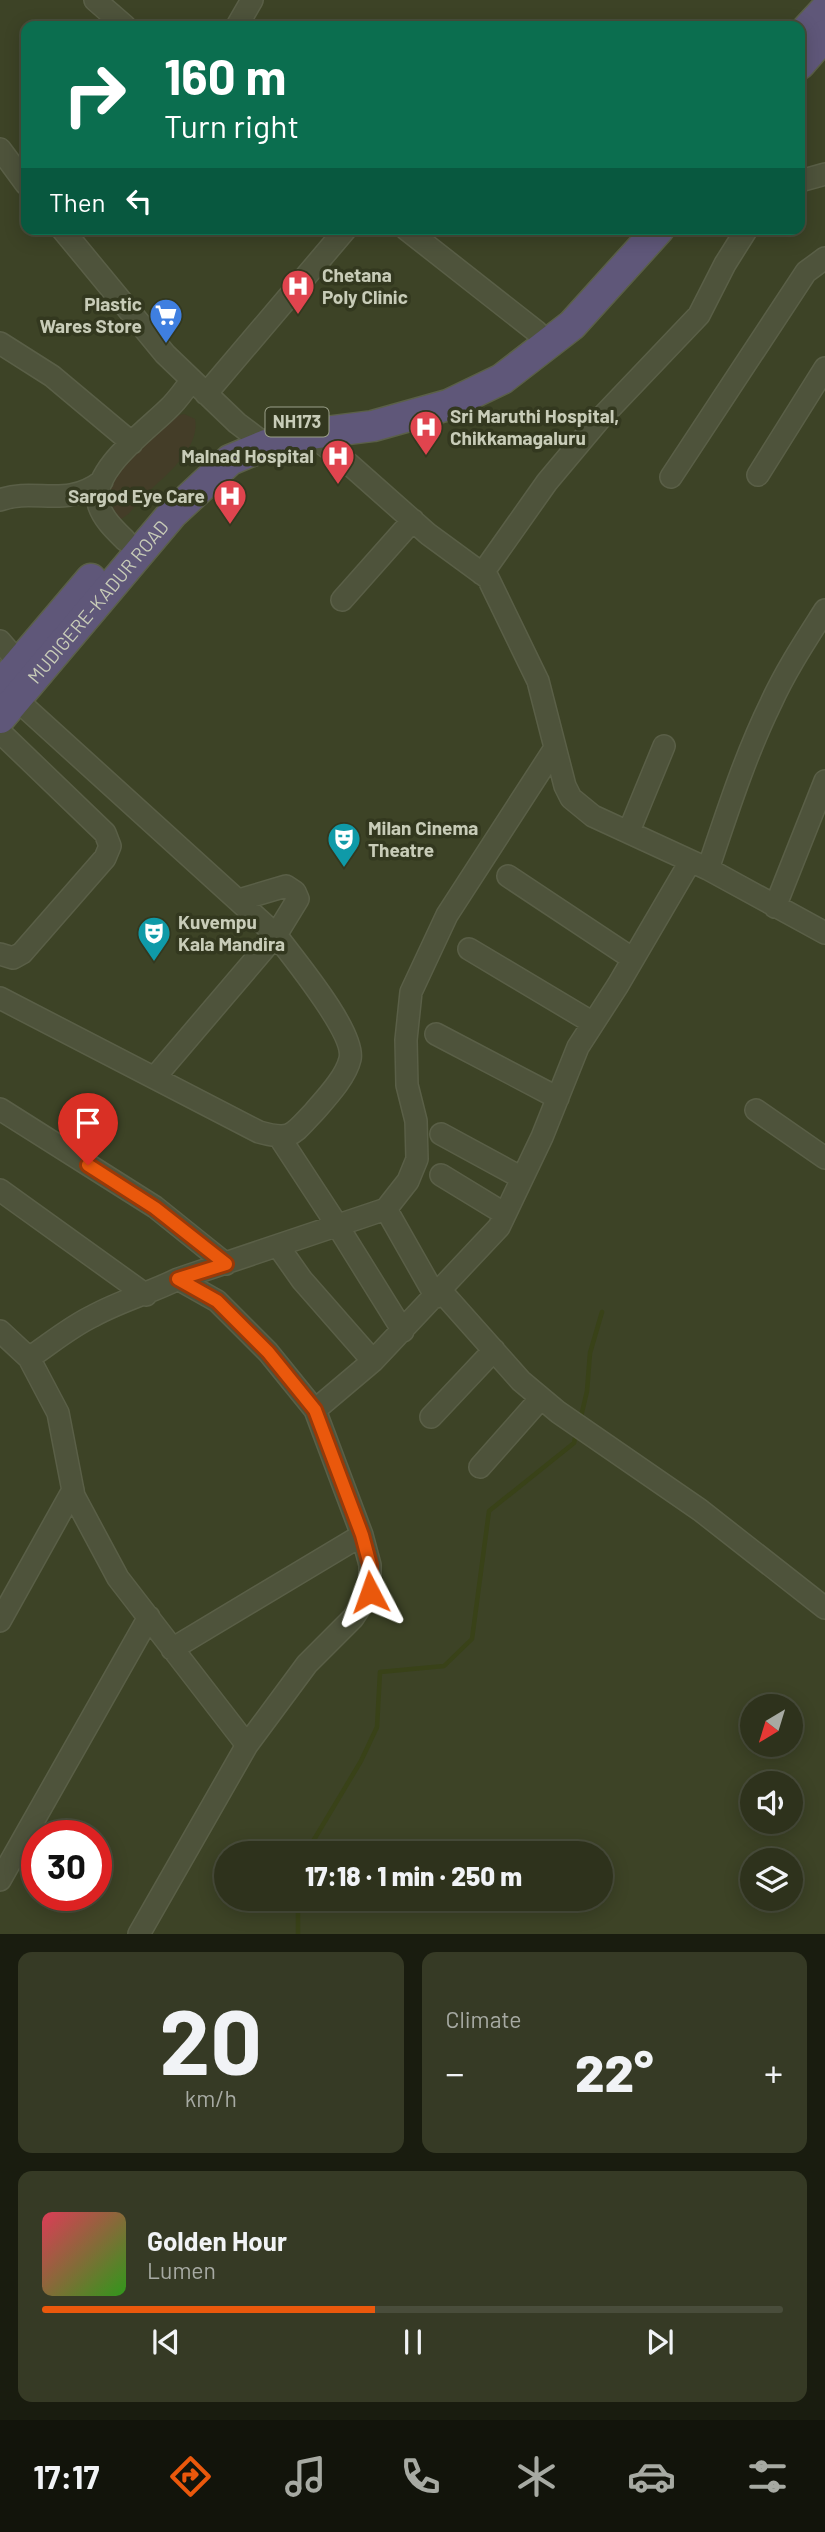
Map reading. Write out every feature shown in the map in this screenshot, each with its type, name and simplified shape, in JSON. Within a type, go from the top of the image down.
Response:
[{"type":"highway","points":[[805,32],[825,10]]},
{"type":"highway","points":[[805,58],[825,35]]},
{"type":"highway","name":"MUDIGERE-KADUR ROAD","points":[[6,682],[125,540],[173,487],[199,463],[226,444],[259,439],[413,402],[477,374],[537,332],[576,297],[633,235]]},
{"type":"highway","name":"MUDIGERE-KADUR ROAD","points":[[302,428],[373,426],[448,405],[502,379],[572,325],[654,235]]},
{"type":"highway","name":"MUDIGERE-KADUR ROAD","points":[[6,682],[188,497],[259,439]]},
{"type":"street","points":[[95,0],[119,21]]},
{"type":"street","points":[[240,21],[252,0]]},
{"type":"street","points":[[0,149],[21,177]]},
{"type":"street","points":[[805,180],[825,174]]},
{"type":"street","points":[[67,235],[165,354],[237,423],[259,439]]},
{"type":"street","points":[[125,540],[110,526],[98,504],[108,466],[171,407],[199,387],[340,235]]},
{"type":"street","points":[[414,235],[537,332]]},
{"type":"street","points":[[482,574],[547,482],[699,314],[743,235]]},
{"type":"street","points":[[671,477],[806,272],[825,258]]},
{"type":"street","points":[[0,343],[52,376],[132,443]]},
{"type":"street","points":[[758,475],[825,369]]},
{"type":"street","points":[[302,428],[488,578],[538,681],[565,786],[572,798],[593,816],[629,831],[819,928]]},
{"type":"street","points":[[3,495],[60,497],[91,490],[102,481]]},
{"type":"street","points":[[342,600],[413,520]]},
{"type":"street","points":[[315,1410],[373,1362],[499,1227],[558,1098],[578,1047],[633,959],[699,866],[771,702],[825,610]]},
{"type":"street","points":[[0,998],[259,1132],[280,1138],[293,1134],[317,1109],[346,1070],[351,1056],[347,1037],[334,1014],[276,935],[6,682]]},
{"type":"street","points":[[0,732],[105,833],[110,846],[105,858],[22,953],[13,958],[0,954]]},
{"type":"street","points":[[629,831],[664,746]]},
{"type":"street","points":[[29,1358],[91,1317],[126,1300],[146,1295],[178,1279],[386,1209],[408,1181],[417,1159],[416,1121],[407,1085],[406,1040],[411,992],[447,915],[555,748]]},
{"type":"street","points":[[775,907],[825,781]]},
{"type":"street","points":[[508,876],[633,959]]},
{"type":"street","points":[[155,1077],[276,935],[298,899],[295,892],[286,887],[239,900]]},
{"type":"street","points":[[469,949],[593,1023]]},
{"type":"street","points":[[436,1034],[558,1098]]},
{"type":"street","points":[[0,1109],[155,1208],[226,1264]]},
{"type":"street","points":[[756,1110],[825,1157]]},
{"type":"street","points":[[441,1134],[522,1178]]},
{"type":"street","points":[[280,1138],[403,1331]]},
{"type":"street","points":[[441,1175],[505,1214]]},
{"type":"street","points":[[0,1191],[146,1295]]},
{"type":"street","points":[[386,1209],[439,1294],[521,1381],[569,1421],[700,1510],[825,1608]]},
{"type":"street","points":[[278,1246],[302,1280],[373,1362]]},
{"type":"street","points":[[139,1934],[247,1745],[307,1664],[353,1618],[370,1592],[370,1565],[362,1535],[315,1410],[268,1352],[217,1301],[178,1279]]},
{"type":"street","points":[[0,1331],[29,1358],[58,1413],[74,1496],[118,1578],[247,1745]]},
{"type":"street","points":[[431,1417],[494,1350]]},
{"type":"street","points":[[480,1467],[541,1398]]},
{"type":"street","points":[[0,1621],[73,1490]]},
{"type":"street","points":[[172,1649],[362,1535]]},
{"type":"street","points":[[0,1880],[149,1617]]},
{"type":"shaded area","points":[[184,414],[195,419],[195,431],[186,453],[128,514],[118,520],[108,495],[112,473],[169,418]]},
{"type":"waterway","points":[[580,1421],[587,1391],[590,1353],[602,1312]]},
{"type":"waterway","points":[[313,1841],[361,1761],[377,1727],[380,1672],[444,1666],[472,1639],[489,1511],[574,1443],[576,1433]]},
{"type":"waterway","points":[[298,1911],[298,1934]]},
{"type":"place","name":"Chetana Poly Clinic","points":[[298,316]]},
{"type":"place","name":"Plastic Wares Store","points":[[166,345]]},
{"type":"place","name":"Sri Maruthi Hospital, Chikkamagaluru","points":[[426,457]]},
{"type":"place","name":"Malnad Hospital","points":[[338,486]]},
{"type":"place","name":"Sargod Eye Care","points":[[230,526]]},
{"type":"place","name":"Milan Cinema Theatre","points":[[344,869]]},
{"type":"place","name":"Kuvempu Kala Mandira","points":[[154,963]]},
{"type":"route","points":[[88,1165],[155,1208],[226,1264],[178,1279],[217,1301],[268,1352],[315,1410],[362,1535],[370,1565],[370,1592]]}]
